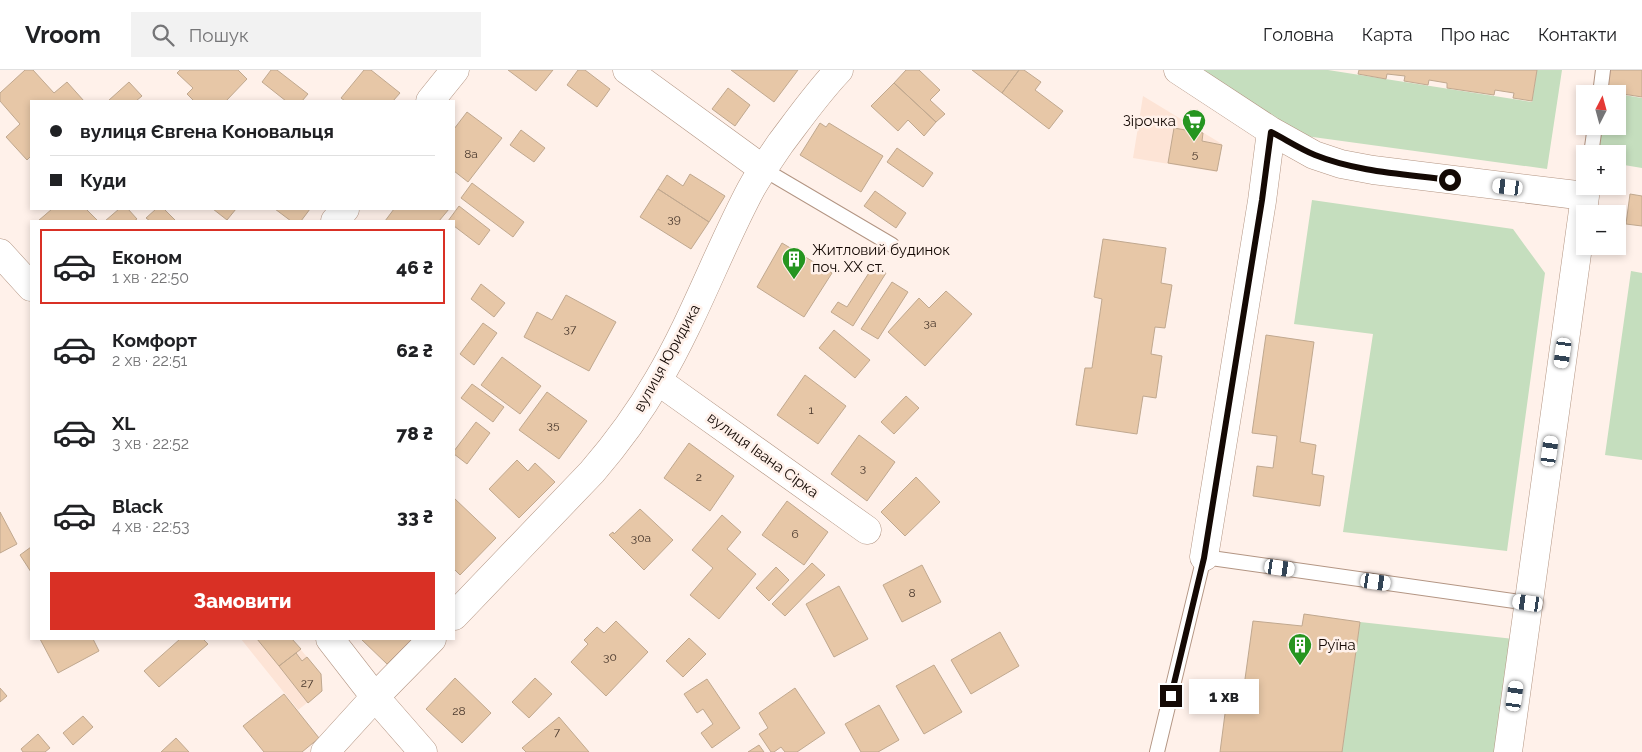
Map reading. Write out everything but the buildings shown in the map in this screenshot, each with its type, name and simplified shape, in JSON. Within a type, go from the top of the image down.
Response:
[{"type":"street","points":[[431,100],[455,70]]},
{"type":"street","name":"вулиця Юридика","points":[[455,615],[613,448],[658,381],[763,169],[819,93],[839,70]]},
{"type":"street","points":[[1178,70],[1271,132],[1314,155],[1341,164],[1373,170],[1576,190]]},
{"type":"street","points":[[630,71],[763,169]]},
{"type":"street","points":[[1204,558],[1262,200],[1271,132]]},
{"type":"street","points":[[1508,752],[1585,195]]},
{"type":"street","points":[[336,220],[344,210]]},
{"type":"street","points":[[0,253],[30,286]]},
{"type":"street","name":"вулиця Івана Сірка","points":[[658,381],[867,530]]},
{"type":"street","points":[[331,640],[423,752]]},
{"type":"street","points":[[325,752],[375,696],[431,640]]},
{"type":"lane","points":[[1601,85],[1603,70]]},
{"type":"lane","points":[[763,169],[892,245]]},
{"type":"lane","points":[[1157,752],[1204,558],[1528,603]]},
{"type":"shaded area","points":[[1143,96],[1222,144],[1217,172],[1133,158]]},
{"type":"shaded area","points":[[242,640],[293,640],[321,674],[322,691],[298,710]]},
{"type":"green space","points":[[1195,70],[1328,70],[1532,102],[1537,70],[1562,70],[1547,169],[1291,134]]},
{"type":"green space","points":[[1626,95],[1642,98],[1642,168],[1626,165],[1626,145],[1595,145],[1597,135],[1626,135]]},
{"type":"green space","points":[[1312,200],[1513,229],[1545,273],[1507,551],[1343,532],[1373,334],[1294,324]]},
{"type":"green space","points":[[1631,271],[1642,273],[1642,460],[1605,455]]},
{"type":"green space","points":[[1360,622],[1523,640],[1508,752],[1342,752]]},
{"type":"place","name":"Зірочка","points":[[1194,142]]},
{"type":"place","name":"Житловий будинок поч. XX ст.","points":[[794,280]]},
{"type":"place","name":"Руїна","points":[[1300,666]]},
{"type":"route","points":[[1171,696],[1204,558],[1262,200],[1271,132],[1314,155],[1341,164],[1450,180]]}]
